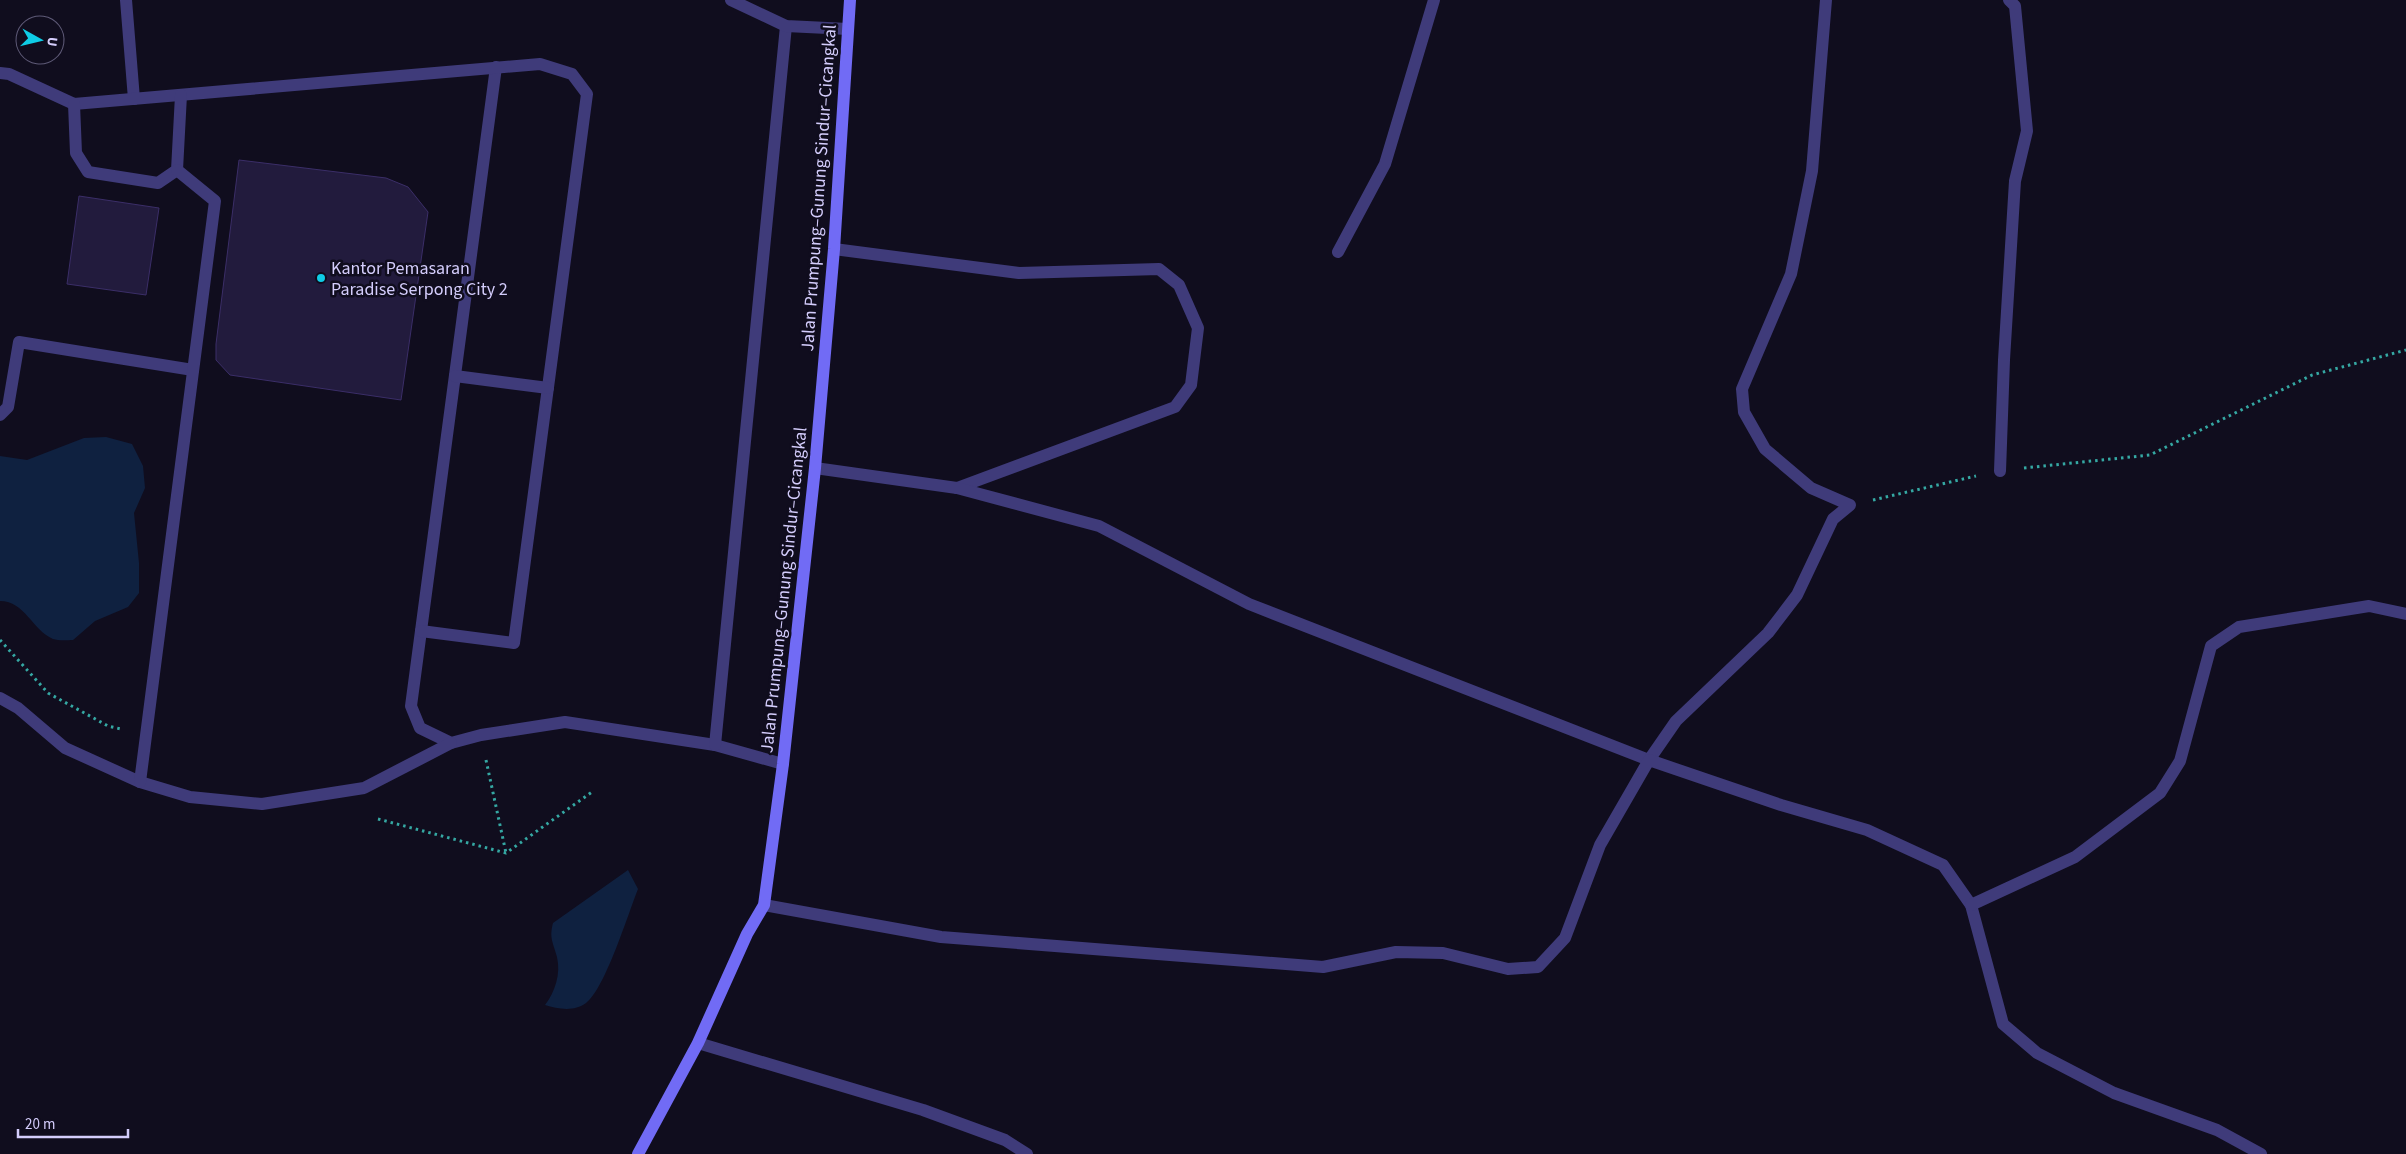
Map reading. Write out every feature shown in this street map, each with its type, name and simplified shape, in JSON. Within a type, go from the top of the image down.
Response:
[{"type":"main road","name":"Jalan Prumpung–Gunung Sindur–Cicangkal","points":[[638,1154],[698,1043],[747,934],[764,905],[783,764],[815,468],[834,249],[850,0]]},
{"type":"street","points":[[126,0],[134,98]]},
{"type":"street","points":[[731,0],[786,26],[848,29]]},
{"type":"street","points":[[1338,252],[1385,164],[1434,0]]},
{"type":"street","points":[[764,905],[941,937],[1323,966],[1396,952],[1443,954],[1508,969],[1538,967],[1565,938],[1600,845],[1649,760],[1676,721],[1768,633],[1797,595],[1833,519],[1850,505],[1811,488],[1765,450],[1744,412],[1742,389],[1791,274],[1812,170],[1826,0]]},
{"type":"street","points":[[2000,471],[2004,360],[2015,181],[2026,131],[2015,6],[2009,0]]},
{"type":"street","points":[[714,745],[786,26]]},
{"type":"street","points":[[0,73],[9,74],[74,104],[540,64],[572,74],[587,94],[514,643],[421,631]]},
{"type":"street","points":[[451,743],[420,728],[411,706],[496,68]]},
{"type":"street","points":[[177,170],[181,95]]},
{"type":"street","points":[[74,104],[76,153],[88,172],[158,183],[177,170]]},
{"type":"street","points":[[140,782],[215,201],[177,170]]},
{"type":"street","points":[[834,249],[1019,272],[1159,269],[1179,285],[1198,328],[1191,385],[1175,407],[957,488]]},
{"type":"street","points":[[0,415],[8,408],[19,342],[193,370]]},
{"type":"street","points":[[455,376],[548,388]]},
{"type":"street","points":[[815,468],[957,488],[1099,526],[1249,604],[1649,760],[1781,805],[1867,830],[1944,865],[1971,905],[2003,1024],[2037,1053],[2114,1093],[2217,1130],[2261,1154]]},
{"type":"street","points":[[1971,905],[2076,857],[2160,793],[2180,761],[2212,646],[2239,627],[2369,606],[2406,614]]},
{"type":"street","points":[[0,698],[18,708],[65,748],[140,782],[190,797],[262,804],[364,788],[451,743],[481,735],[565,722],[714,745],[783,764]]},
{"type":"street","points":[[698,1043],[923,1110],[1005,1140],[1027,1154]]},
{"type":"path","points":[[1850,505],[2000,471],[2150,455],[2312,375],[2406,350]]},
{"type":"path","points":[[0,640],[48,692],[108,726],[146,734]]},
{"type":"path","points":[[481,735],[506,853]]},
{"type":"path","points":[[506,853],[592,792]]},
{"type":"path","points":[[378,819],[506,853]]},
{"type":"water","points":[[106,437],[132,444],[143,466],[145,488],[134,513],[139,563],[139,593],[128,607],[95,621],[73,640],[55,640],[39,629],[16,606],[9,602],[0,601],[0,456],[27,460],[84,438]]},
{"type":"water","points":[[628,870],[638,889],[601,983],[586,1003],[576,1008],[545,1005],[552,994],[558,976],[557,957],[551,936],[553,923]]},
{"type":"building","name":"Kantor Pemasaran Paradise Serpong City 2","points":[[239,160],[386,178],[408,187],[428,212],[401,400],[230,375],[216,360],[216,344]]},
{"type":"building","points":[[79,196],[159,208],[146,295],[67,284]]},
{"type":"place","name":"Kantor Pemasaran Paradise Serpong City 2","points":[[321,278]]}]
